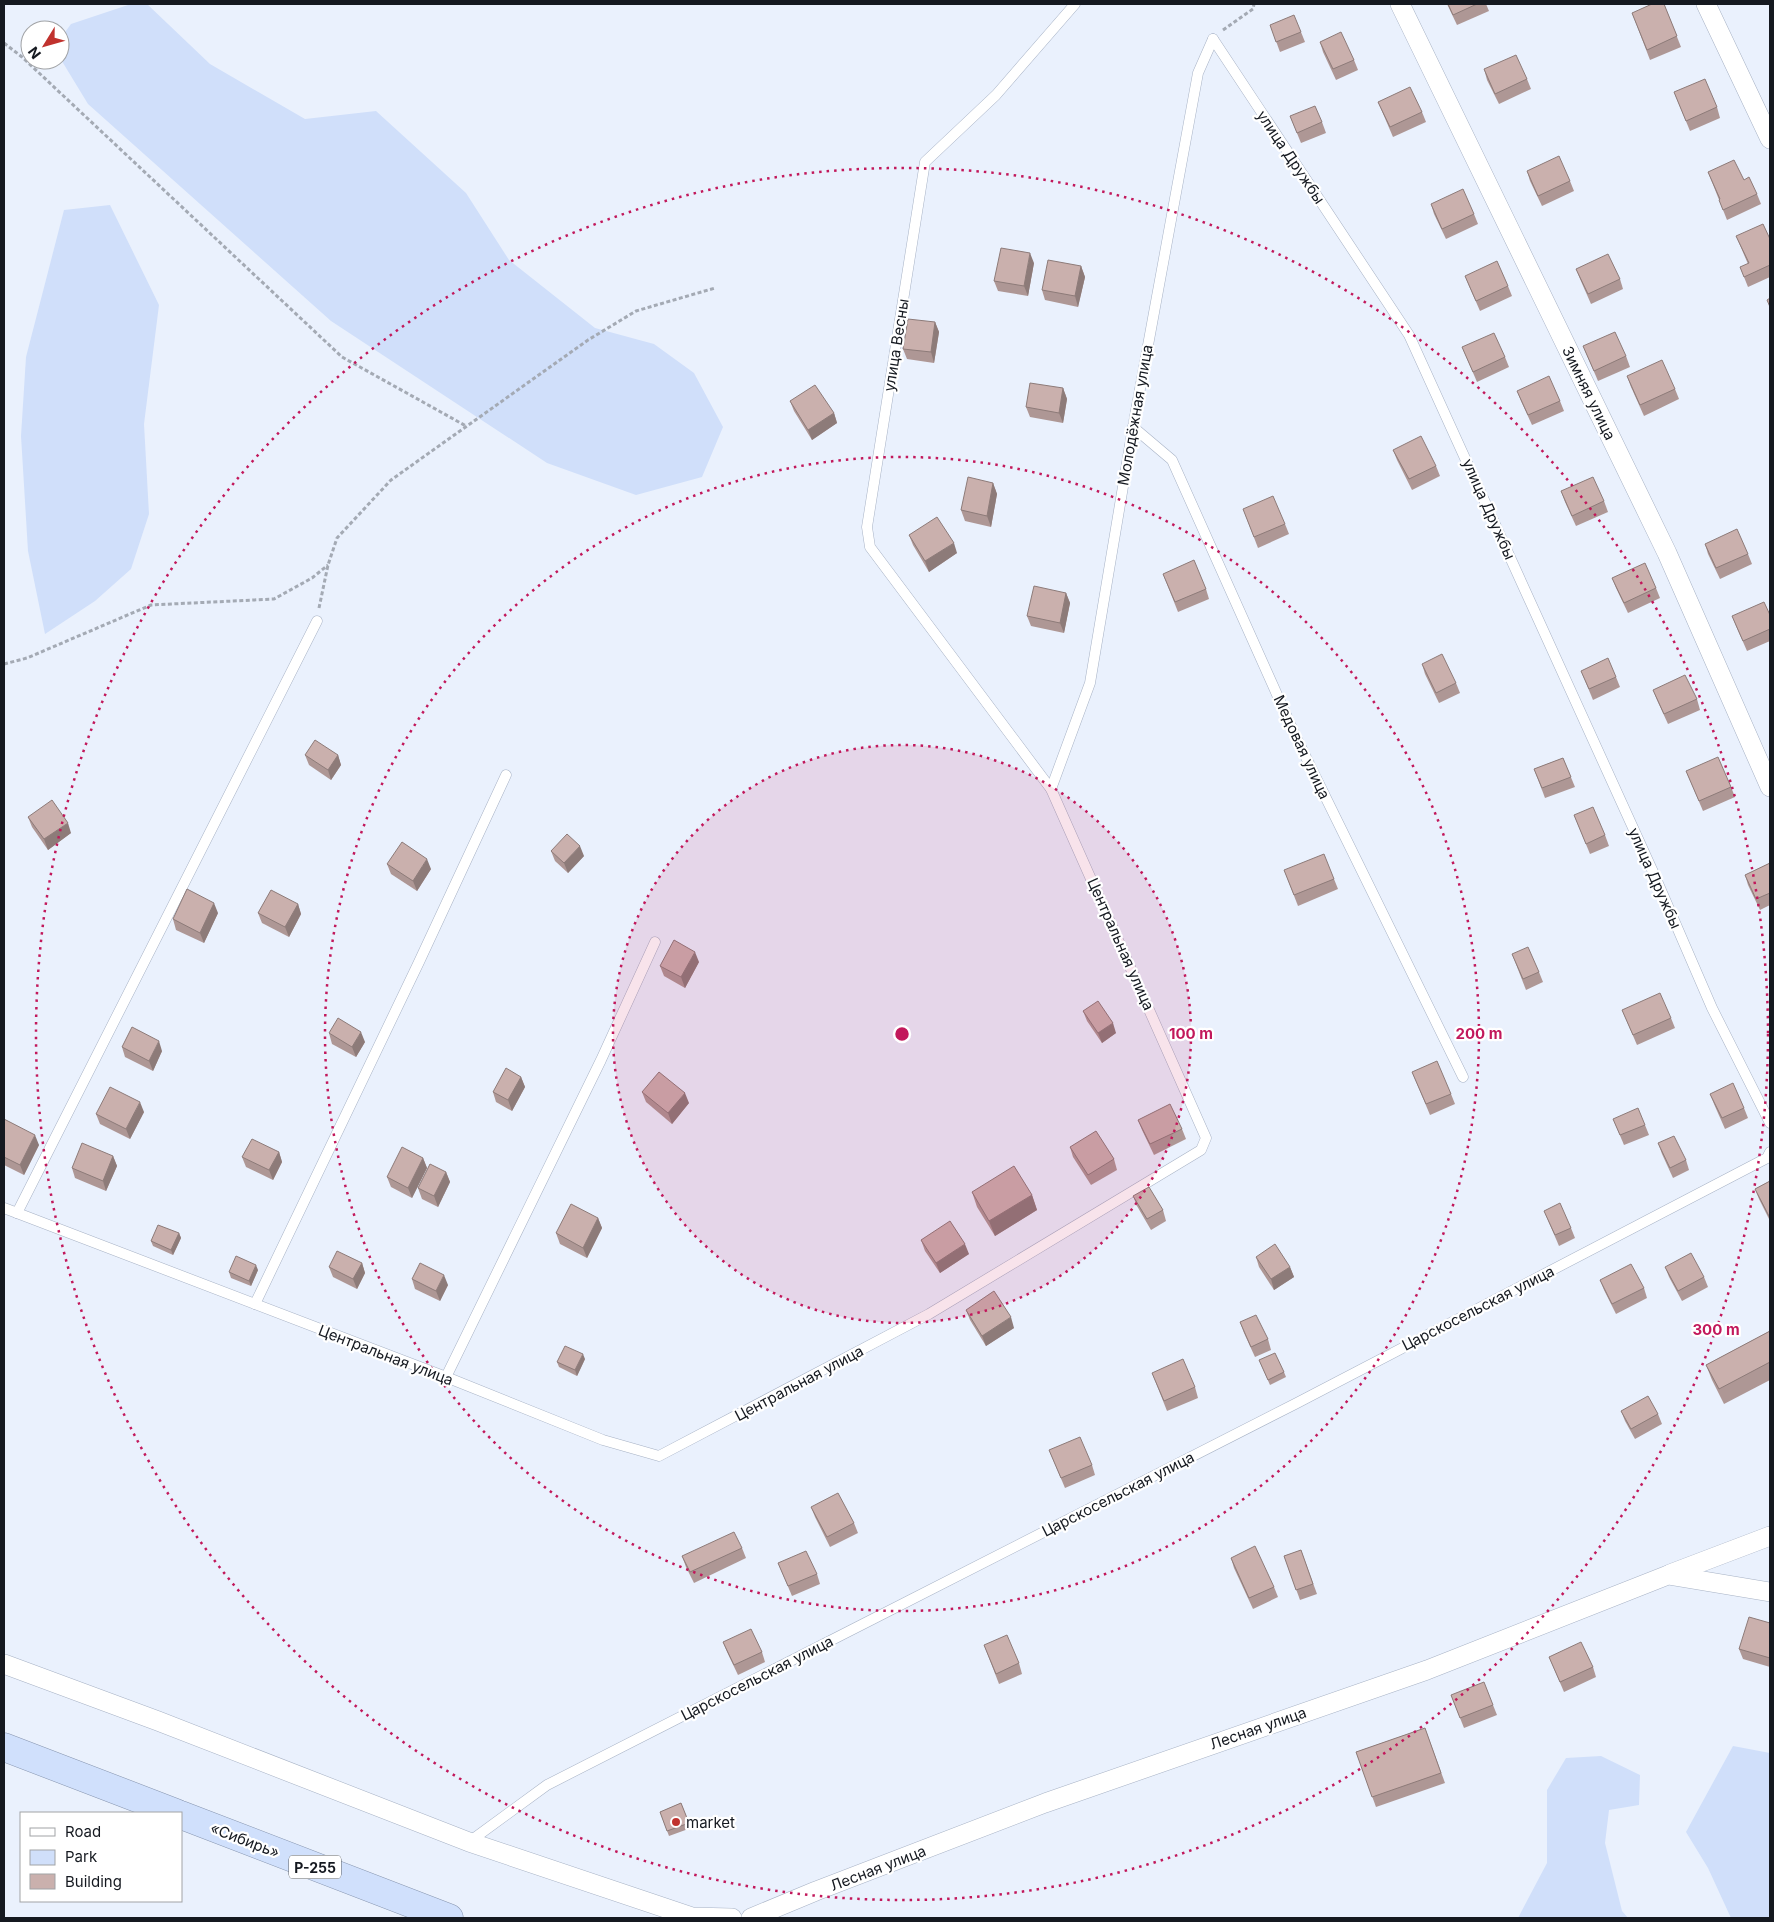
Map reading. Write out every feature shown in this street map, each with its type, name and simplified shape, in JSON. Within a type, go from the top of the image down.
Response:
[{"type":"highway","points":[[4,1747],[173,1812]]},
{"type":"highway","name":"«Сибирь»","points":[[182,1815],[449,1918]]},
{"type":"street","name":"Зимняя улица","points":[[1400,4],[1667,553],[1770,787]]},
{"type":"street","points":[[1706,4],[1770,139]]},
{"type":"street","name":"Лесная улица","points":[[751,1918],[1045,1803],[1427,1670],[1668,1574],[1770,1536]]},
{"type":"street","points":[[1668,1574],[1770,1592]]},
{"type":"street","points":[[4,1664],[469,1842],[692,1917],[732,1918]]},
{"type":"lane","name":"улица Весны","points":[[867,527],[925,162],[996,96],[1074,4]]},
{"type":"lane","name":"Молодёжная улица","points":[[1051,789],[1090,683],[1133,426],[1198,73],[1213,39]]},
{"type":"lane","name":"улица Дружбы","points":[[1213,39],[1409,335],[1634,829],[1712,1008],[1770,1124]]},
{"type":"lane","name":"Медовая улица","points":[[1133,426],[1172,460],[1296,737],[1463,1078]]},
{"type":"lane","name":"Центральная улица","points":[[4,1208],[446,1377],[604,1440],[659,1456],[929,1314],[1201,1150],[1206,1138],[1051,789],[870,547],[867,527]]},
{"type":"lane","points":[[17,1213],[317,621]]},
{"type":"lane","points":[[255,1304],[419,962],[506,774]]},
{"type":"lane","points":[[446,1377],[601,1060],[655,942]]},
{"type":"lane","name":"Царскосельская улица","points":[[469,1842],[547,1785],[1304,1399],[1767,1158],[1770,1152]]},
{"type":"path","points":[[1213,39],[1253,9],[1254,4]]},
{"type":"path","points":[[4,43],[29,64],[342,357],[466,426]]},
{"type":"path","points":[[317,621],[328,565],[337,538],[391,480],[588,340],[636,310],[715,288]]},
{"type":"path","points":[[4,664],[28,658],[151,605],[274,599],[312,578],[328,565]]},
{"type":"green space","points":[[131,4],[147,4],[210,64],[305,119],[376,111],[466,193],[509,260],[595,328],[654,344],[694,373],[723,427],[702,477],[636,495],[547,463],[331,321],[88,104],[67,70],[70,70],[71,24]]},
{"type":"green space","points":[[110,205],[159,305],[144,424],[149,514],[131,569],[95,601],[45,634],[28,551],[21,436],[26,357],[64,210]]},
{"type":"green space","points":[[1733,1746],[1770,1753],[1770,1918],[1731,1918],[1708,1868],[1686,1832]]},
{"type":"green space","points":[[1601,1756],[1640,1775],[1639,1805],[1609,1810],[1605,1843],[1622,1911],[1628,1918],[1518,1918],[1547,1863],[1547,1790],[1566,1758]]},
{"type":"building","points":[[1448,4],[1477,4],[1453,15]]},
{"type":"building","points":[[1652,4],[1664,4],[1677,36],[1647,50],[1632,13]]},
{"type":"building","points":[[1294,15],[1301,32],[1276,42],[1270,25]]},
{"type":"building","points":[[1341,32],[1354,60],[1333,69],[1320,42]]},
{"type":"building","points":[[1516,55],[1527,79],[1495,94],[1484,69]]},
{"type":"building","points":[[1705,79],[1717,107],[1686,121],[1674,92]]},
{"type":"building","points":[[1410,87],[1422,112],[1390,127],[1378,102]]},
{"type":"building","points":[[1315,106],[1322,122],[1297,133],[1290,116]]},
{"type":"building","points":[[1559,156],[1570,181],[1538,196],[1527,171]]},
{"type":"building","points":[[1734,160],[1744,180],[1749,177],[1757,194],[1723,210],[1708,172]]},
{"type":"building","points":[[1463,189],[1474,214],[1442,229],[1431,204]]},
{"type":"building","points":[[1763,224],[1770,239],[1770,265],[1744,277],[1740,267],[1749,263],[1736,236]]},
{"type":"building","points":[[1001,248],[1030,253],[1024,286],[994,281]]},
{"type":"building","points":[[1608,254],[1620,279],[1588,294],[1576,269]]},
{"type":"building","points":[[1048,260],[1081,266],[1075,296],[1042,290]]},
{"type":"building","points":[[1497,261],[1508,286],[1476,301],[1465,276]]},
{"type":"building","points":[[908,319],[935,322],[931,352],[903,349]]},
{"type":"building","points":[[1615,332],[1626,356],[1594,371],[1583,346]]},
{"type":"building","points":[[1494,333],[1505,357],[1473,372],[1462,347]]},
{"type":"building","points":[[1662,360],[1675,389],[1640,405],[1627,376]]},
{"type":"building","points":[[1549,376],[1560,401],[1528,415],[1517,391]]},
{"type":"building","points":[[1030,383],[1063,388],[1059,413],[1026,407]]},
{"type":"building","points":[[815,385],[834,413],[808,430],[790,401]]},
{"type":"building","points":[[1421,436],[1436,466],[1409,479],[1393,450]]},
{"type":"building","points":[[968,477],[993,483],[987,516],[961,510]]},
{"type":"building","points":[[1593,477],[1604,501],[1572,516],[1561,491]]},
{"type":"building","points":[[1273,496],[1285,524],[1254,537],[1243,509]]},
{"type":"building","points":[[937,517],[954,543],[925,561],[909,535]]},
{"type":"building","points":[[1737,529],[1748,554],[1716,568],[1705,544]]},
{"type":"building","points":[[1194,560],[1206,589],[1175,602],[1163,574]]},
{"type":"building","points":[[1645,563],[1656,588],[1624,603],[1612,578]]},
{"type":"building","points":[[1034,586],[1066,593],[1060,623],[1027,616]]},
{"type":"building","points":[[1764,602],[1770,615],[1770,629],[1743,641],[1732,616]]},
{"type":"building","points":[[1442,654],[1456,683],[1436,693],[1422,664]]},
{"type":"building","points":[[1608,658],[1616,677],[1589,689],[1581,671]]},
{"type":"building","points":[[1685,675],[1697,699],[1664,714],[1653,690]]},
{"type":"building","points":[[315,740],[338,755],[328,770],[305,755]]},
{"type":"building","points":[[1718,757],[1731,787],[1699,801],[1686,771]]},
{"type":"building","points":[[1563,758],[1571,777],[1542,788],[1534,769]]},
{"type":"building","points":[[52,800],[68,823],[44,839],[28,817]]},
{"type":"building","points":[[1593,807],[1605,835],[1586,844],[1574,815]]},
{"type":"building","points":[[567,834],[580,846],[564,863],[551,851]]},
{"type":"building","points":[[402,842],[427,859],[413,881],[387,864]]},
{"type":"building","points":[[1324,854],[1334,879],[1294,895],[1284,870]]},
{"type":"building","points":[[1770,863],[1770,893],[1756,899],[1745,875]]},
{"type":"building","points":[[187,889],[214,903],[200,933],[173,919]]},
{"type":"building","points":[[271,890],[298,904],[285,927],[258,913]]},
{"type":"building","points":[[674,940],[695,952],[681,977],[660,966]]},
{"type":"building","points":[[1528,947],[1539,972],[1523,979],[1512,954]]},
{"type":"building","points":[[1660,993],[1671,1018],[1633,1035],[1622,1010]]},
{"type":"building","points":[[1098,1001],[1113,1023],[1098,1033],[1083,1011]]},
{"type":"building","points":[[338,1018],[361,1032],[352,1047],[329,1033]]},
{"type":"building","points":[[132,1027],[159,1041],[149,1061],[122,1047]]},
{"type":"building","points":[[1437,1061],[1451,1094],[1426,1104],[1412,1072]]},
{"type":"building","points":[[506,1068],[521,1077],[508,1100],[493,1092]]},
{"type":"building","points":[[659,1072],[685,1093],[668,1113],[642,1092]]},
{"type":"building","points":[[1733,1083],[1744,1108],[1722,1118],[1710,1094]]},
{"type":"building","points":[[110,1087],[140,1102],[126,1129],[96,1114]]},
{"type":"building","points":[[1170,1104],[1182,1129],[1150,1144],[1138,1120]]},
{"type":"building","points":[[1638,1108],[1645,1125],[1620,1135],[1613,1119]]},
{"type":"building","points":[[4,1119],[35,1135],[20,1165],[4,1157]]},
{"type":"building","points":[[1096,1131],[1114,1159],[1088,1175],[1070,1147]]},
{"type":"building","points":[[1674,1136],[1686,1160],[1670,1168],[1658,1143]]},
{"type":"building","points":[[252,1139],[279,1152],[269,1170],[242,1157]]},
{"type":"building","points":[[82,1143],[113,1156],[103,1181],[72,1168]]},
{"type":"building","points":[[402,1147],[423,1158],[408,1188],[387,1177]]},
{"type":"building","points":[[430,1164],[446,1172],[434,1196],[418,1188]]},
{"type":"building","points":[[1014,1166],[1032,1195],[989,1221],[972,1192]]},
{"type":"building","points":[[1770,1181],[1770,1218],[1755,1189]]},
{"type":"building","points":[[1149,1187],[1163,1210],[1147,1219],[1133,1196]]},
{"type":"building","points":[[1560,1203],[1571,1228],[1555,1235],[1544,1211]]},
{"type":"building","points":[[571,1204],[598,1218],[583,1248],[556,1233]]},
{"type":"building","points":[[950,1221],[965,1244],[936,1263],[921,1240]]},
{"type":"building","points":[[158,1225],[179,1233],[171,1250],[151,1241]]},
{"type":"building","points":[[1275,1244],[1290,1267],[1271,1279],[1256,1257]]},
{"type":"building","points":[[337,1251],[362,1263],[353,1279],[329,1267]]},
{"type":"building","points":[[1691,1253],[1704,1277],[1678,1291],[1665,1267]]},
{"type":"building","points":[[236,1256],[256,1265],[249,1281],[229,1272]]},
{"type":"building","points":[[420,1263],[444,1275],[436,1291],[412,1279]]},
{"type":"building","points":[[1631,1264],[1644,1288],[1612,1304],[1600,1280]]},
{"type":"building","points":[[994,1291],[1011,1317],[982,1336],[966,1310]]},
{"type":"building","points":[[1256,1315],[1268,1339],[1251,1347],[1240,1322]]},
{"type":"building","points":[[1770,1331],[1770,1362],[1719,1389],[1706,1365]]},
{"type":"building","points":[[565,1346],[583,1354],[575,1370],[557,1362]]},
{"type":"building","points":[[1275,1353],[1284,1372],[1268,1380],[1259,1360]]},
{"type":"building","points":[[1183,1359],[1195,1387],[1164,1401],[1152,1373]]},
{"type":"building","points":[[1648,1396],[1658,1414],[1631,1429],[1621,1411]]},
{"type":"building","points":[[1080,1437],[1092,1465],[1061,1478],[1049,1450]]},
{"type":"building","points":[[838,1493],[854,1523],[827,1537],[811,1507]]},
{"type":"building","points":[[734,1532],[742,1548],[690,1572],[682,1556]]},
{"type":"building","points":[[1255,1546],[1274,1587],[1249,1598],[1231,1558]]},
{"type":"building","points":[[1301,1550],[1313,1584],[1296,1590],[1284,1556]]},
{"type":"building","points":[[806,1551],[817,1574],[788,1586],[778,1563]]},
{"type":"building","points":[[1749,1617],[1770,1623],[1770,1658],[1739,1649]]},
{"type":"building","points":[[751,1629],[762,1652],[734,1665],[723,1642]]},
{"type":"building","points":[[1007,1635],[1019,1663],[996,1674],[984,1645]]},
{"type":"building","points":[[1581,1642],[1593,1667],[1560,1682],[1549,1657]]},
{"type":"building","points":[[1484,1682],[1493,1705],[1460,1718],[1451,1695]]},
{"type":"building","points":[[1425,1728],[1441,1773],[1372,1797],[1356,1752]]},
{"type":"building","name":"market","points":[[681,1803],[689,1823],[667,1831],[660,1812]]},
{"type":"place","name":"market","points":[[676,1822]]}]
